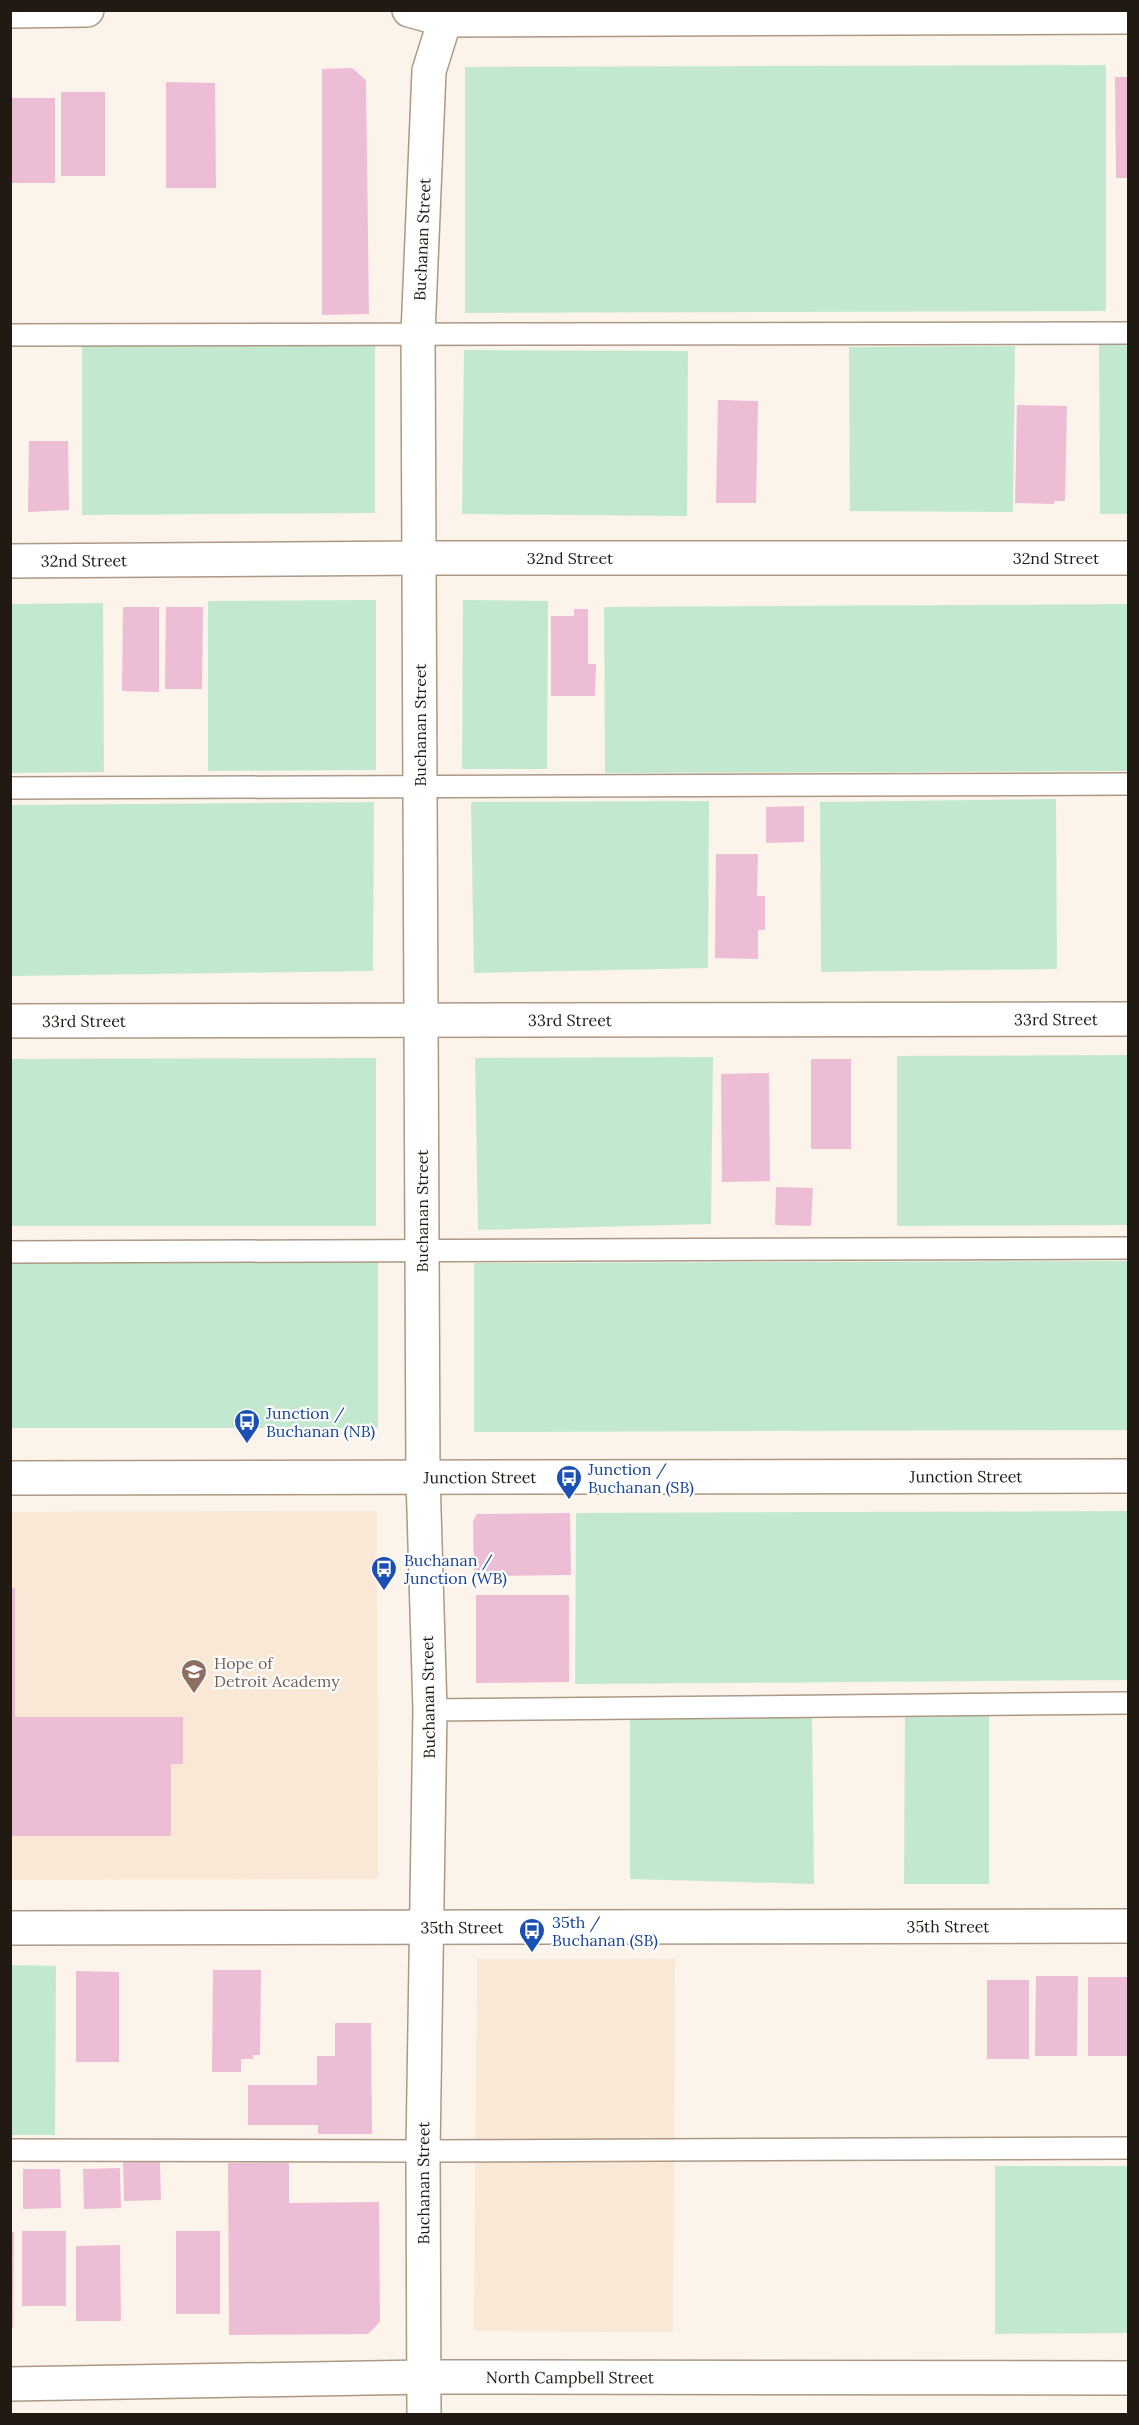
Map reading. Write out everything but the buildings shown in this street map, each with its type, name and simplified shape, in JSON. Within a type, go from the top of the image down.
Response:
[{"type":"street","points":[[10,11],[87,10]]},
{"type":"street","points":[[409,10],[447,15],[1128,17]]},
{"type":"street","name":"Buchanan Street","points":[[424,2415],[423,2151],[430,1710],[423,1477],[418,334],[429,71],[447,15]]},
{"type":"street","name":"32nd Street","points":[[10,561],[420,558],[1128,558]]},
{"type":"street","name":"33rd Street","points":[[10,1021],[1128,1019]]},
{"type":"street","name":"Junction Street","points":[[10,1478],[1128,1476]]},
{"type":"street","name":"35th Street","points":[[10,1928],[1128,1926]]},
{"type":"street","name":"North Campbell Street","points":[[10,2384],[425,2377],[1128,2378]]},
{"type":"lane","points":[[10,335],[1128,333]]},
{"type":"lane","points":[[10,788],[1128,784]]},
{"type":"lane","points":[[10,1252],[1128,1248]]},
{"type":"lane","points":[[430,1710],[1128,1703]]},
{"type":"lane","points":[[10,2150],[1128,2148]]},
{"type":"shaded area","name":"Hope of Detroit Academy","points":[[377,1511],[378,1879],[11,1880],[10,1512]]},
{"type":"shaded area","points":[[477,1959],[675,1959],[673,2332],[474,2331]]},
{"type":"green space","points":[[1106,65],[1106,311],[465,313],[465,67]]},
{"type":"green space","points":[[375,345],[375,513],[82,515],[82,346]]},
{"type":"green space","points":[[1099,345],[1128,345],[1128,514],[1100,514]]},
{"type":"green space","points":[[1015,346],[1013,512],[850,511],[849,347]]},
{"type":"green space","points":[[464,350],[688,351],[687,516],[462,514]]},
{"type":"green space","points":[[376,600],[376,770],[208,771],[208,601]]},
{"type":"green space","points":[[463,600],[548,601],[547,769],[462,769]]},
{"type":"green space","points":[[103,603],[104,772],[11,773],[11,604]]},
{"type":"green space","points":[[1128,604],[1128,771],[605,773],[604,607]]},
{"type":"green space","points":[[1056,799],[1057,969],[821,972],[820,802]]},
{"type":"green space","points":[[709,801],[708,968],[474,973],[471,802]]},
{"type":"green space","points":[[374,802],[373,971],[11,976],[11,805]]},
{"type":"green space","points":[[1128,1055],[1128,1225],[897,1226],[897,1056]]},
{"type":"green space","points":[[713,1057],[711,1224],[478,1230],[475,1058]]},
{"type":"green space","points":[[376,1058],[376,1226],[11,1226],[11,1059]]},
{"type":"green space","points":[[378,1259],[378,1428],[11,1428],[10,1260]]},
{"type":"green space","points":[[1128,1261],[1128,1430],[474,1432],[474,1263]]},
{"type":"green space","points":[[1128,1511],[1128,1680],[575,1684],[576,1513]]},
{"type":"green space","points":[[905,1713],[989,1713],[989,1884],[904,1884]]},
{"type":"green space","points":[[630,1714],[812,1715],[814,1884],[630,1879]]},
{"type":"green space","points":[[11,1965],[56,1966],[55,2135],[11,2135]]},
{"type":"green space","points":[[995,2166],[1128,2166],[1128,2333],[995,2334]]},
{"type":"place","name":"Junction / Buchanan (NB)","points":[[247,1445]]},
{"type":"place","name":"Junction / Buchanan (SB)","points":[[569,1501]]},
{"type":"place","name":"Buchanan / Junction (WB)","points":[[384,1592]]},
{"type":"place","name":"Hope of Detroit Academy","points":[[194,1695]]},
{"type":"place","name":"35th / Buchanan (SB)","points":[[532,1954]]}]
